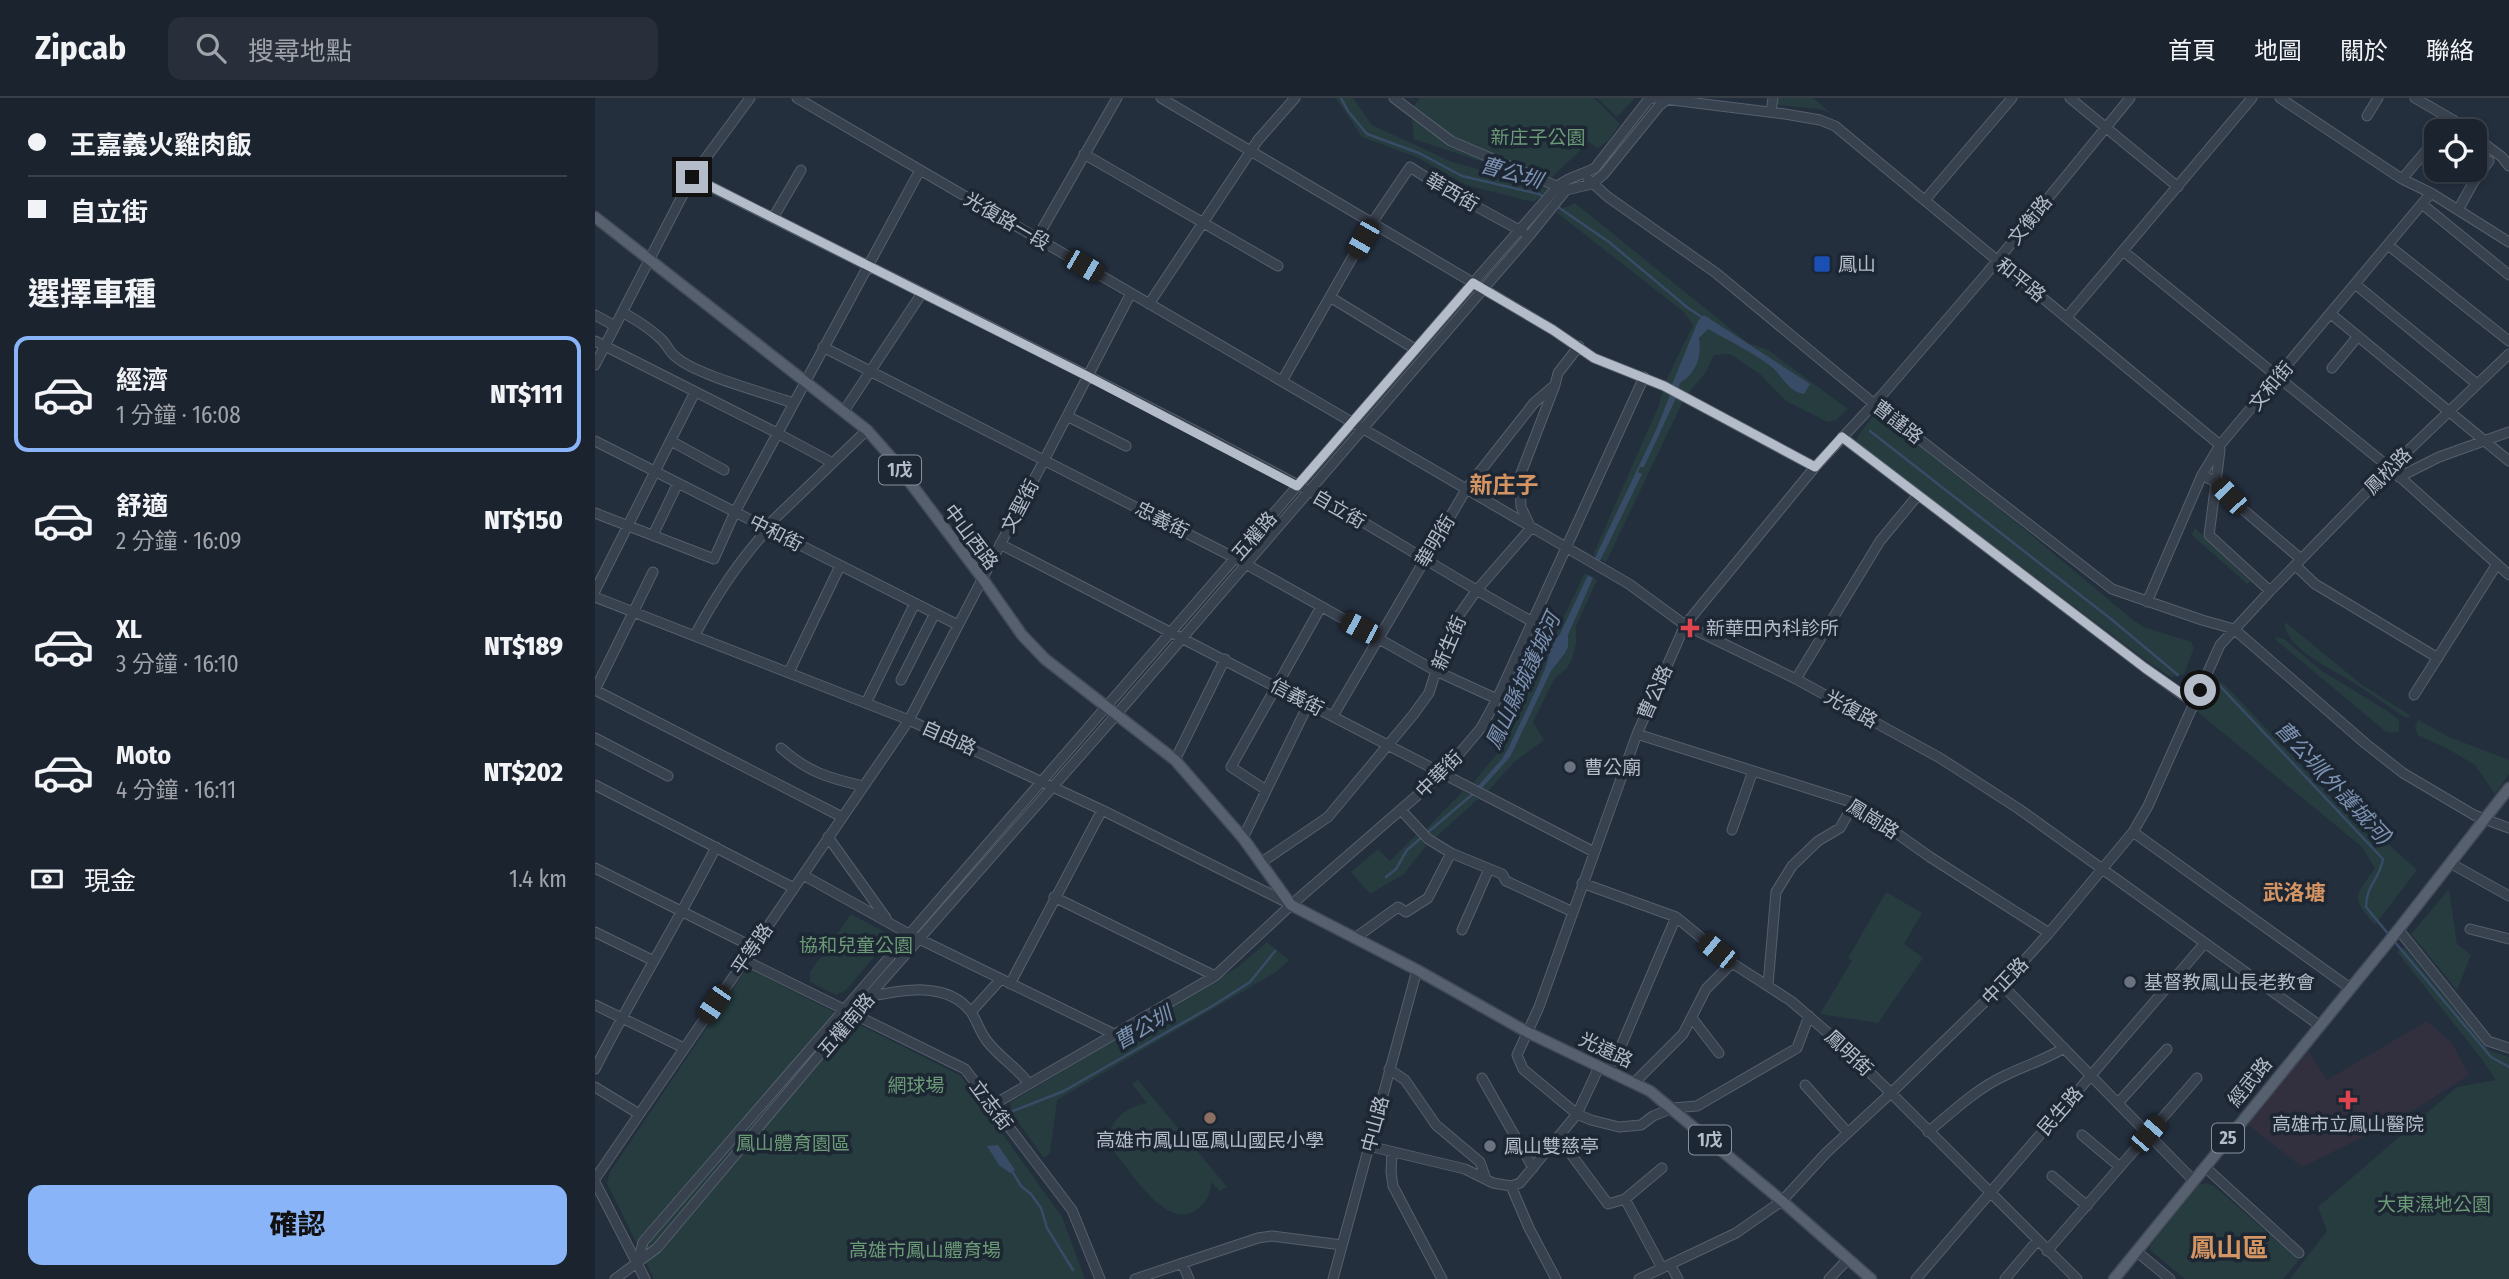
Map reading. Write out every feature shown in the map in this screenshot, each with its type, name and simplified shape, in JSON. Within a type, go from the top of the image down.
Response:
[{"type":"main road","name":"中山西路","points":[[595,218],[867,430],[890,456],[1022,635],[1045,659],[1175,760],[1243,838],[1291,905]]},
{"type":"main road","name":"經武路","points":[[2114,1279],[2394,935],[2509,788]]},
{"type":"main road","name":"光遠路","points":[[1291,905],[1417,970],[1527,1032],[1650,1091],[1871,1279]]},
{"type":"street","points":[[595,365],[600,344],[615,326],[692,177],[750,98]]},
{"type":"street","name":"光復路一段","points":[[797,98],[1362,428]]},
{"type":"street","points":[[1037,238],[1117,98]]},
{"type":"street","points":[[1161,98],[1521,311],[1594,358],[1673,391],[1815,467]]},
{"type":"street","points":[[1149,304],[1250,152],[1295,98]]},
{"type":"street","points":[[1394,98],[1451,141],[1560,191],[1592,184],[1613,165],[1651,116],[1668,99]]},
{"type":"street","name":"和平路","points":[[1584,174],[1595,168],[1648,100],[1654,98],[1771,112],[1820,120],[1835,126],[2220,445]]},
{"type":"street","points":[[1771,112],[1773,98]]},
{"type":"street","points":[[1925,200],[2011,98]]},
{"type":"street","points":[[2070,98],[2178,187]]},
{"type":"street","name":"文衡路","points":[[1873,403],[1997,261],[2130,98]]},
{"type":"street","points":[[2067,317],[2252,98]]},
{"type":"street","points":[[2280,98],[2402,179],[2431,193],[2509,242]]},
{"type":"street","points":[[2367,116],[2378,98]]},
{"type":"street","points":[[2415,98],[2451,119]]},
{"type":"street","points":[[2487,147],[2509,166]]},
{"type":"street","points":[[2402,179],[2424,153]]},
{"type":"street","points":[[1084,154],[1277,266]]},
{"type":"street","points":[[2458,210],[2489,161]]},
{"type":"street","name":"華西街","points":[[1282,381],[1372,223],[1410,167],[1529,236]]},
{"type":"street","points":[[773,218],[801,170]]},
{"type":"street","points":[[595,513],[714,559],[735,512],[920,170]]},
{"type":"street","name":"五權路","points":[[1041,781],[1519,230],[1544,209],[1560,191],[1565,180],[1584,174]]},
{"type":"street","name":"曹謹路","points":[[1584,174],[1592,184],[1716,273],[1873,403],[2106,584],[2130,597],[2234,629]]},
{"type":"street","name":"自立街","points":[[692,177],[1309,491],[1533,622]]},
{"type":"street","name":"文和街","points":[[2147,602],[2203,475],[2220,445],[2431,193]]},
{"type":"street","points":[[2422,204],[2509,275]]},
{"type":"street","name":"五權路","points":[[1054,786],[1529,236],[1544,209]]},
{"type":"street","points":[[2388,245],[2509,341]]},
{"type":"street","points":[[2123,251],[2390,468],[2509,575]]},
{"type":"street","points":[[2355,285],[2477,384]]},
{"type":"street","points":[[844,411],[922,293]]},
{"type":"street","name":"文聖街","points":[[909,720],[1131,293]]},
{"type":"street","points":[[1330,297],[1415,349]]},
{"type":"street","points":[[622,312],[645,325],[675,357],[684,362],[708,374],[793,403]]},
{"type":"street","points":[[2331,314],[2509,461]]},
{"type":"street","points":[[595,315],[615,326]]},
{"type":"street","points":[[2332,368],[2358,336]]},
{"type":"street","points":[[600,344],[832,463]]},
{"type":"street","name":"華明街","points":[[1333,716],[1467,488],[1534,403],[1555,385],[1558,373],[1579,346]]},
{"type":"street","name":"忠義街","points":[[823,347],[1235,558],[1436,671],[1497,699]]},
{"type":"street","name":"鳳松路","points":[[2270,591],[2390,468],[2509,354]]},
{"type":"street","name":"中華街","points":[[991,1106],[1215,976],[1291,905],[1443,773],[1481,728],[1497,699],[1644,377]]},
{"type":"street","points":[[1531,528],[1521,507],[1520,477],[1555,385]]},
{"type":"street","points":[[595,591],[695,392]]},
{"type":"street","name":"曹公路","points":[[1577,1114],[1523,1069],[1517,1055],[1539,1007],[1637,734],[1685,625],[1815,467],[1873,403]]},
{"type":"street","points":[[1067,416],[1126,446]]},
{"type":"street","name":"光復路","points":[[1362,428],[1629,584],[1685,625],[1796,679],[1940,758],[2019,809],[2319,1025]]},
{"type":"street","points":[[695,635],[716,594],[767,528],[867,430]]},
{"type":"street","points":[[2399,477],[2439,457],[2509,432]]},
{"type":"street","points":[[1842,437],[2145,668],[2195,703]]},
{"type":"street","name":"中和街","points":[[595,441],[958,625]]},
{"type":"street","points":[[671,441],[724,470]]},
{"type":"street","points":[[2220,445],[2209,534],[2270,591]]},
{"type":"street","points":[[2203,475],[2216,482],[2298,562],[2315,584],[2438,657]]},
{"type":"street","points":[[653,536],[678,484]]},
{"type":"street","points":[[1796,679],[1880,541],[1918,495]]},
{"type":"street","name":"新生街","points":[[1262,862],[1328,817],[1413,715],[1429,693],[1445,642],[1455,621],[1476,591],[1531,528]]},
{"type":"street","name":"信義街","points":[[1000,544],[1594,852]]},
{"type":"street","points":[[2414,695],[2497,564]]},
{"type":"street","points":[[789,672],[840,566]]},
{"type":"street","points":[[653,572],[595,690],[842,817]]},
{"type":"street","name":"中正路","points":[[1639,1279],[1736,1233],[1782,1201],[1848,1133],[2002,985],[2133,832],[2148,806],[2220,645],[2270,591]]},
{"type":"street","name":"自由路","points":[[595,597],[909,720],[1054,786],[1291,905]]},
{"type":"street","points":[[866,703],[915,603]]},
{"type":"street","points":[[1266,790],[1231,767],[1321,607]]},
{"type":"street","points":[[901,680],[935,613]]},
{"type":"street","points":[[2234,629],[2403,773],[2484,820],[2509,828]]},
{"type":"street","points":[[1175,760],[1224,659]]},
{"type":"street","points":[[1243,838],[1309,703]]},
{"type":"street","name":"平等路","points":[[595,1181],[909,720]]},
{"type":"street","name":"鳳崗路","points":[[1637,734],[1854,803],[1930,857],[2049,933]]},
{"type":"street","points":[[595,738],[668,776]]},
{"type":"street","points":[[781,747],[795,760],[819,775],[863,786]]},
{"type":"street","points":[[1732,830],[1753,771]]},
{"type":"street","name":"五權南路","points":[[615,1279],[657,1248],[868,998],[914,936],[1041,781]]},
{"type":"street","points":[[595,785],[794,888]]},
{"type":"street","name":"五權南路","points":[[638,1263],[643,1242],[843,1009],[1054,786]]},
{"type":"street","points":[[1768,985],[1776,892],[1792,866],[1818,841],[1840,828],[1854,803]]},
{"type":"street","points":[[971,1012],[1005,982],[1102,810]]},
{"type":"street","points":[[1401,810],[1425,836],[1451,853],[1502,874],[1506,881],[1573,912]]},
{"type":"street","points":[[2133,832],[2350,988]]},
{"type":"street","points":[[828,837],[889,923]]},
{"type":"street","points":[[595,1069],[716,847]]},
{"type":"street","points":[[1355,938],[1398,908],[1406,912],[1428,898],[1451,853]]},
{"type":"street","points":[[2450,863],[2509,895]]},
{"type":"street","points":[[595,868],[753,947]]},
{"type":"street","points":[[1462,930],[1489,869]]},
{"type":"street","points":[[803,875],[914,936],[1114,1034]]},
{"type":"street","name":"鳳明街","points":[[1582,883],[1676,917],[1732,963],[1768,985],[1809,1016],[1891,1093],[2077,1279]]},
{"type":"street","points":[[1054,897],[1215,976]]},
{"type":"street","points":[[1369,1146],[1465,1169],[1493,1183],[1511,1186],[1520,1182],[1577,1114],[1605,1070],[1676,917]]},
{"type":"street","points":[[2470,929],[2509,939]]},
{"type":"street","points":[[595,932],[654,961]]},
{"type":"street","points":[[2394,935],[2488,1041],[2509,1048]]},
{"type":"street","name":"民生路","points":[[1916,1279],[2204,944]]},
{"type":"street","name":"立志街","points":[[744,960],[965,1069],[1072,1210],[1100,1279]]},
{"type":"street","points":[[1634,1083],[1683,1034],[1706,989],[1732,963]]},
{"type":"street","name":"中山路","points":[[1333,1279],[1417,970]]},
{"type":"street","points":[[2002,985],[2193,1180]]},
{"type":"street","points":[[868,998],[916,989],[956,998],[971,1012],[988,1042],[1021,1072],[1029,1084]]},
{"type":"street","points":[[595,1004],[684,1048]]},
{"type":"street","points":[[1577,1114],[1619,1127],[1641,1125],[1653,1116],[1673,1108],[1697,1105],[1797,1048],[1809,1016]]},
{"type":"street","points":[[1692,1018],[1719,1053]]},
{"type":"street","points":[[1928,1132],[1986,1086],[2064,1048]]},
{"type":"street","points":[[2118,1103],[2167,1049]]},
{"type":"street","points":[[1389,1069],[1405,1080],[1436,1125],[1478,1160],[1486,1179]]},
{"type":"street","points":[[1482,1078],[1533,1167]]},
{"type":"street","points":[[2047,1251],[2197,1078]]},
{"type":"street","points":[[1805,1085],[1848,1133]]},
{"type":"street","points":[[595,1087],[639,1114]]},
{"type":"street","points":[[2082,1135],[2119,1167]]},
{"type":"street","points":[[1556,1139],[1562,1142],[1608,1204],[1625,1199],[1662,1168]]},
{"type":"street","points":[[1392,1152],[1393,1186],[1442,1279]]},
{"type":"street","points":[[2205,1167],[2299,1253]]},
{"type":"street","points":[[2052,1176],[2087,1206]]},
{"type":"street","points":[[595,1181],[645,1279]]},
{"type":"street","points":[[1511,1186],[1556,1279]]},
{"type":"street","points":[[1625,1199],[1666,1266],[1678,1279]]},
{"type":"street","points":[[1135,1279],[1258,1238],[1272,1236],[1342,1245]]},
{"type":"street","points":[[2005,1279],[2037,1241]]},
{"type":"street","points":[[2136,1251],[2170,1279]]},
{"type":"street","points":[[1829,1279],[1847,1259]]},
{"type":"street","points":[[1182,1263],[1189,1279]]},
{"type":"shaded area","name":"高雄市立鳳山醫院","points":[[2427,1021],[2451,1042],[2469,1075],[2398,1120],[2302,1167],[2247,1124],[2307,1049],[2327,1080]]},
{"type":"green space","points":[[1336,98],[1353,98],[1372,125],[1452,162],[1553,190],[1533,202],[1466,185],[1419,158],[1362,137]]},
{"type":"green space","name":"新庄子公園","points":[[1420,98],[1594,98],[1620,124],[1608,141],[1598,148],[1589,142],[1549,180],[1414,139],[1411,110]]},
{"type":"green space","points":[[1597,98],[1635,98],[1617,117]]},
{"type":"green space","points":[[1779,98],[1813,98],[1831,113],[1779,105]]},
{"type":"green space","points":[[1575,203],[1748,343],[1768,350],[1848,409],[1836,420],[1828,422],[1786,401],[1760,374],[1730,354],[1714,355],[1706,372],[1685,397],[1606,562],[1593,555],[1659,405],[1664,385],[1693,325],[1684,312],[1556,212]]},
{"type":"green space","points":[[1874,415],[1881,416],[2012,519],[2133,620],[2144,627],[2191,642],[2194,648],[2184,674],[2171,677],[2151,664],[1857,443],[1857,437]]},
{"type":"green space","points":[[2195,528],[2251,581],[2247,584],[2192,535]]},
{"type":"green space","points":[[1585,573],[1597,580],[1576,626],[1576,644],[1572,659],[1566,669],[1554,679],[1533,722],[1544,740],[1513,763],[1488,791],[1473,783],[1500,750]]},
{"type":"green space","points":[[2285,622],[2362,685],[2411,716],[2406,718],[2300,649],[2287,631]]},
{"type":"green space","points":[[2275,637],[2284,639],[2322,671],[2389,712],[2399,720],[2399,732],[2385,731]]},
{"type":"green space","points":[[2207,676],[2224,684],[2370,838],[2376,833],[2417,870],[2375,925],[2362,908],[2358,897],[2375,868],[2362,847],[2194,709]]},
{"type":"green space","points":[[2418,720],[2449,737],[2509,760],[2509,774],[2495,794],[2475,765],[2418,735],[2415,727]]},
{"type":"green space","points":[[1463,791],[1478,799],[1434,839],[1425,830]]},
{"type":"green space","points":[[1416,835],[1426,846],[1404,874],[1370,894],[1351,872],[1378,849],[1390,861]]},
{"type":"green space","points":[[2449,889],[2457,944],[2471,955],[2457,990],[2411,934]]},
{"type":"green space","points":[[1886,892],[1922,913],[1904,944],[1923,958],[1878,1023],[1820,1014],[1852,961],[1848,958]]},
{"type":"green space","name":"協和兒童公園","points":[[851,914],[892,936],[846,990],[836,995],[810,982],[810,972]]},
{"type":"green space","points":[[1267,942],[1289,960],[1276,972],[1057,1100],[1050,1153],[1044,1158],[1010,1111],[1011,1102],[1238,967]]},
{"type":"green space","name":"大東濕地公園","points":[[2404,947],[2490,1051],[2509,1057],[2509,1279],[2290,1279],[2327,1231],[2318,1207],[2457,1087],[2496,1080],[2397,952]]},
{"type":"green space","name":"鳳山體育園區","points":[[747,968],[961,1076],[1062,1217],[1085,1279],[654,1279],[607,1183],[610,1172]]},
{"type":"green space","points":[[1138,1080],[1227,1187],[1220,1191],[1211,1182],[1205,1201],[1189,1213],[1177,1214],[1153,1199],[1115,1153],[1111,1143],[1112,1126],[1116,1119],[1129,1109],[1147,1103],[1132,1084]]},
{"type":"green space","points":[[2206,1183],[2214,1186],[2299,1260],[2283,1279],[2185,1279],[2150,1250],[2151,1245],[2199,1185]]},
{"type":"water","points":[[1704,315],[1810,384],[1804,394],[1791,388],[1763,360],[1708,329],[1699,338],[1700,352],[1694,369],[1680,383],[1678,390],[1671,387],[1698,321]]},
{"type":"water","points":[[1670,395],[1676,398],[1644,467],[1640,467],[1638,472],[1642,474],[1600,561],[1595,558]]},
{"type":"water","points":[[1588,575],[1593,578],[1568,635],[1565,653],[1551,671],[1510,757],[1482,788],[1478,786],[1509,747],[1541,679],[1552,646]]},
{"type":"water","points":[[998,1145],[1015,1170],[1010,1173],[999,1165],[987,1146]]},
{"type":"waterway","name":"曹公圳","points":[[1341,98],[1367,134],[1419,153],[1462,176],[1539,194],[1609,242],[1703,318]]},
{"type":"waterway","name":"曹公圳(外護城河)","points":[[1870,431],[2111,619],[2178,675]]},
{"type":"waterway","name":"曹公圳(外護城河)","points":[[2220,686],[2383,859],[2368,893],[2366,907],[2390,936]]},
{"type":"waterway","name":"鳳山縣城護城河","points":[[1386,877],[1396,869],[1407,850],[1474,793]]},
{"type":"waterway","name":"曹公圳(外護城河)","points":[[2394,941],[2491,1057],[2509,1067]]},
{"type":"waterway","name":"曹公圳","points":[[1013,1111],[1064,1091],[1214,1005],[1250,982],[1275,951]]},
{"type":"waterway","name":"曹公圳","points":[[1012,1171],[1021,1186],[1041,1208],[1047,1228],[1073,1270]]},
{"type":"place","name":"鳳山","points":[[1822,264]]},
{"type":"place","name":"新華田內科診所","points":[[1690,628]]},
{"type":"place","name":"曹公廟","points":[[1570,767]]},
{"type":"place","name":"基督教鳳山長老教會","points":[[2130,982]]},
{"type":"place","name":"高雄市立鳳山醫院","points":[[2348,1100]]},
{"type":"place","name":"高雄市鳳山區鳳山國民小學","points":[[1210,1118]]},
{"type":"place","name":"鳳山雙慈亭","points":[[1490,1146]]},
{"type":"district","name":"新庄子","points":[[1504,485]]},
{"type":"district","name":"武洛塘","points":[[2294,893]]},
{"type":"district","name":"鳳山區","points":[[2229,1248]]},
{"type":"route","points":[[692,177],[1087,376],[1297,486],[1473,283],[1579,346],[1594,358],[1664,386],[1815,467],[1842,437],[2145,668],[2195,703],[2200,690]]},
{"type":"park label","name":"網球場","points":[[916,1085]]},
{"type":"park label","name":"高雄市鳳山體育場","points":[[925,1250]]}]
